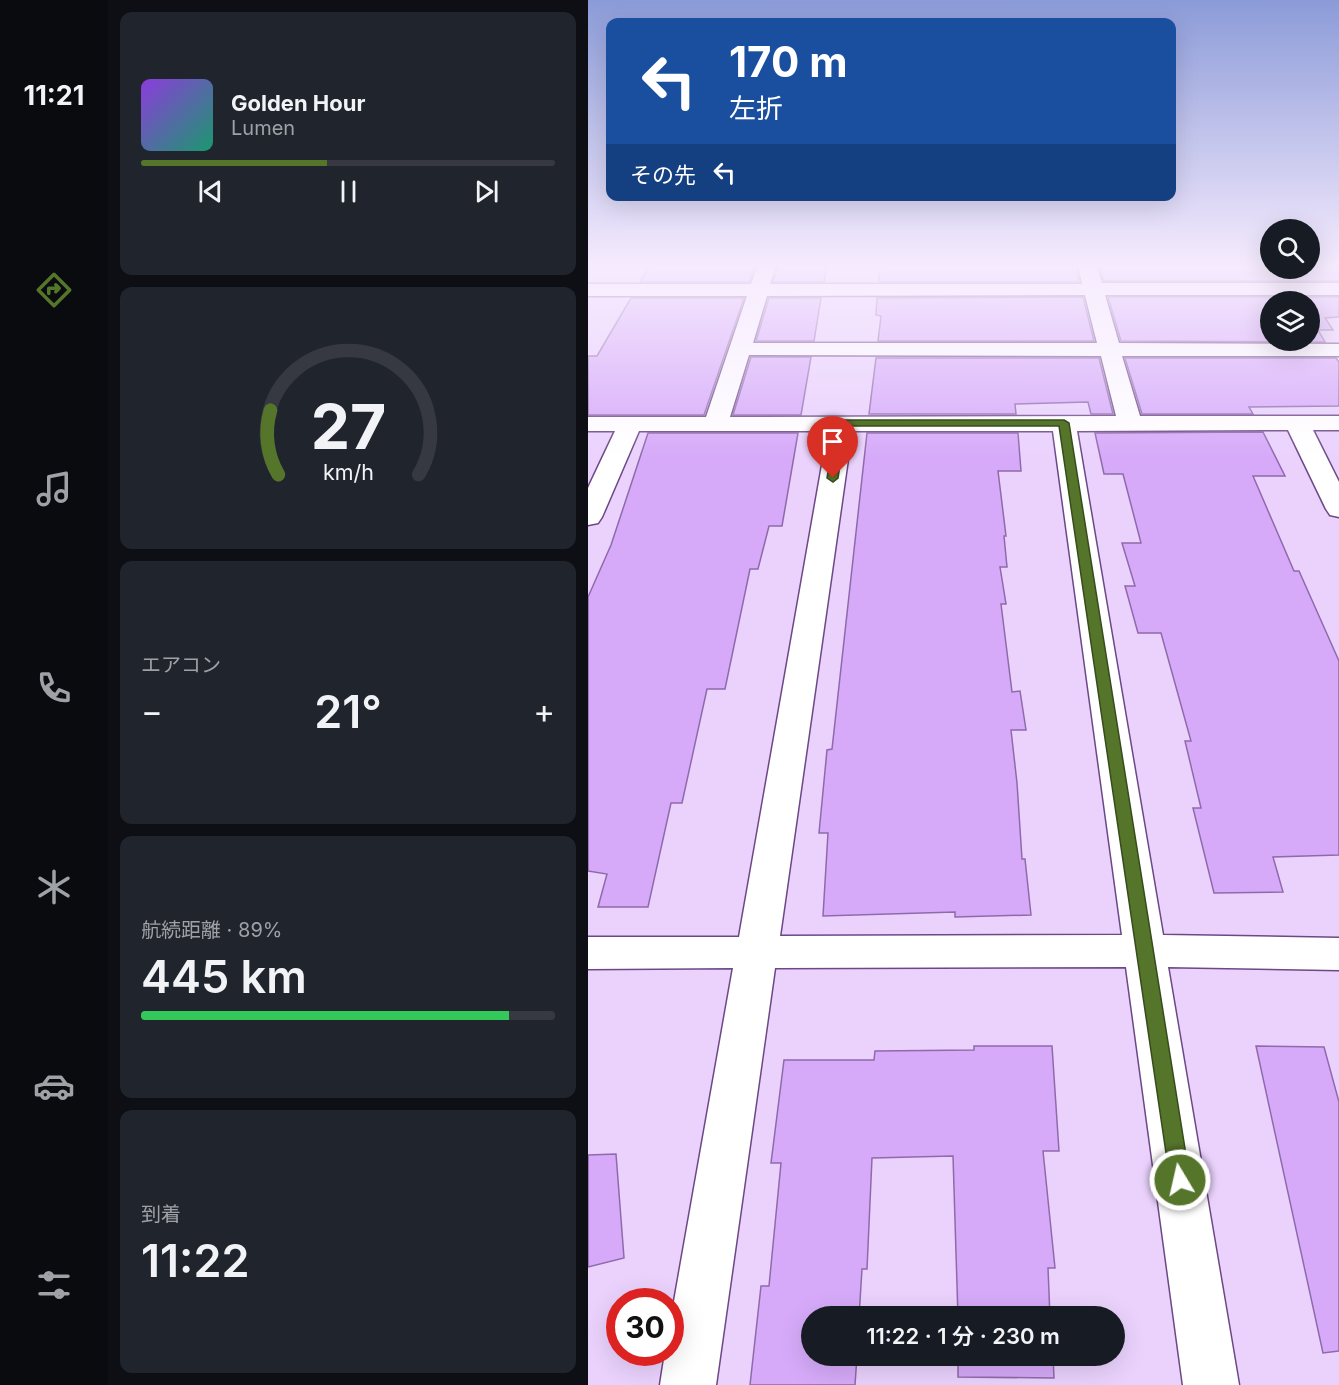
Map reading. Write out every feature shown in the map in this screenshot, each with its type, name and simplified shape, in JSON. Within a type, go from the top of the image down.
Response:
[{"type":"street","points":[[716,423],[745,330]]},
{"type":"street","points":[[1105,330],[1129,421]]},
{"type":"street","points":[[738,350],[1339,350]]},
{"type":"street","points":[[588,424],[1129,421],[1339,423]]},
{"type":"street","points":[[688,1385],[842,423]]},
{"type":"street","points":[[1064,423],[1211,1385]]},
{"type":"street","points":[[1297,423],[1339,509]]},
{"type":"street","points":[[588,517],[630,424]]},
{"type":"street","points":[[588,953],[1145,951],[1339,954]]},
{"type":"building","points":[[612,330],[733,330],[704,415],[588,415],[588,356],[597,356]]},
{"type":"building","points":[[759,330],[816,330],[814,341],[756,341]]},
{"type":"building","points":[[879,330],[1091,330],[1094,341],[878,341]]},
{"type":"building","points":[[1118,330],[1260,330],[1260,342],[1121,341]]},
{"type":"building","points":[[751,357],[811,357],[801,415],[733,415]]},
{"type":"building","points":[[876,358],[1099,358],[1113,414],[1091,414],[1088,402],[1015,404],[1016,414],[869,414]]},
{"type":"building","points":[[1125,358],[1336,358],[1339,362],[1339,406],[1249,407],[1253,414],[1142,414]]},
{"type":"building","points":[[1263,432],[1285,476],[1253,476],[1294,571],[1299,571],[1339,661],[1339,855],[1273,857],[1283,892],[1214,893],[1193,808],[1201,808],[1185,741],[1191,741],[1161,633],[1138,633],[1125,586],[1135,586],[1122,543],[1141,543],[1123,474],[1104,474],[1095,433]]},
{"type":"building","points":[[648,433],[798,433],[782,526],[769,526],[758,569],[750,569],[725,689],[707,689],[682,803],[671,803],[648,907],[598,907],[607,874],[588,871],[588,597],[611,545]]},
{"type":"building","points":[[867,433],[1018,433],[1021,471],[998,471],[1006,536],[1004,536],[1007,567],[1000,567],[1006,604],[1001,604],[1012,692],[1020,691],[1026,730],[1011,730],[1022,859],[1025,859],[1031,915],[955,917],[955,912],[823,916],[828,833],[819,833],[827,750],[832,749]]},
{"type":"building","points":[[974,1046],[1052,1046],[1059,1151],[1043,1151],[1055,1268],[1048,1268],[1050,1306],[958,1306],[953,1156],[872,1158],[867,1269],[862,1269],[860,1306],[801,1306],[801,1366],[856,1366],[855,1385],[750,1385],[761,1286],[769,1286],[781,1163],[771,1163],[784,1060],[874,1060],[875,1051],[974,1050]]},
{"type":"building","points":[[1256,1046],[1324,1047],[1339,1102],[1339,1351],[1323,1353]]},
{"type":"building","points":[[616,1154],[624,1258],[588,1267],[588,1155]]},
{"type":"building","points":[[958,1366],[1053,1366],[1054,1378],[958,1377]]},
{"type":"route","points":[[833,478],[842,423],[1064,423],[1180,1180]]}]
